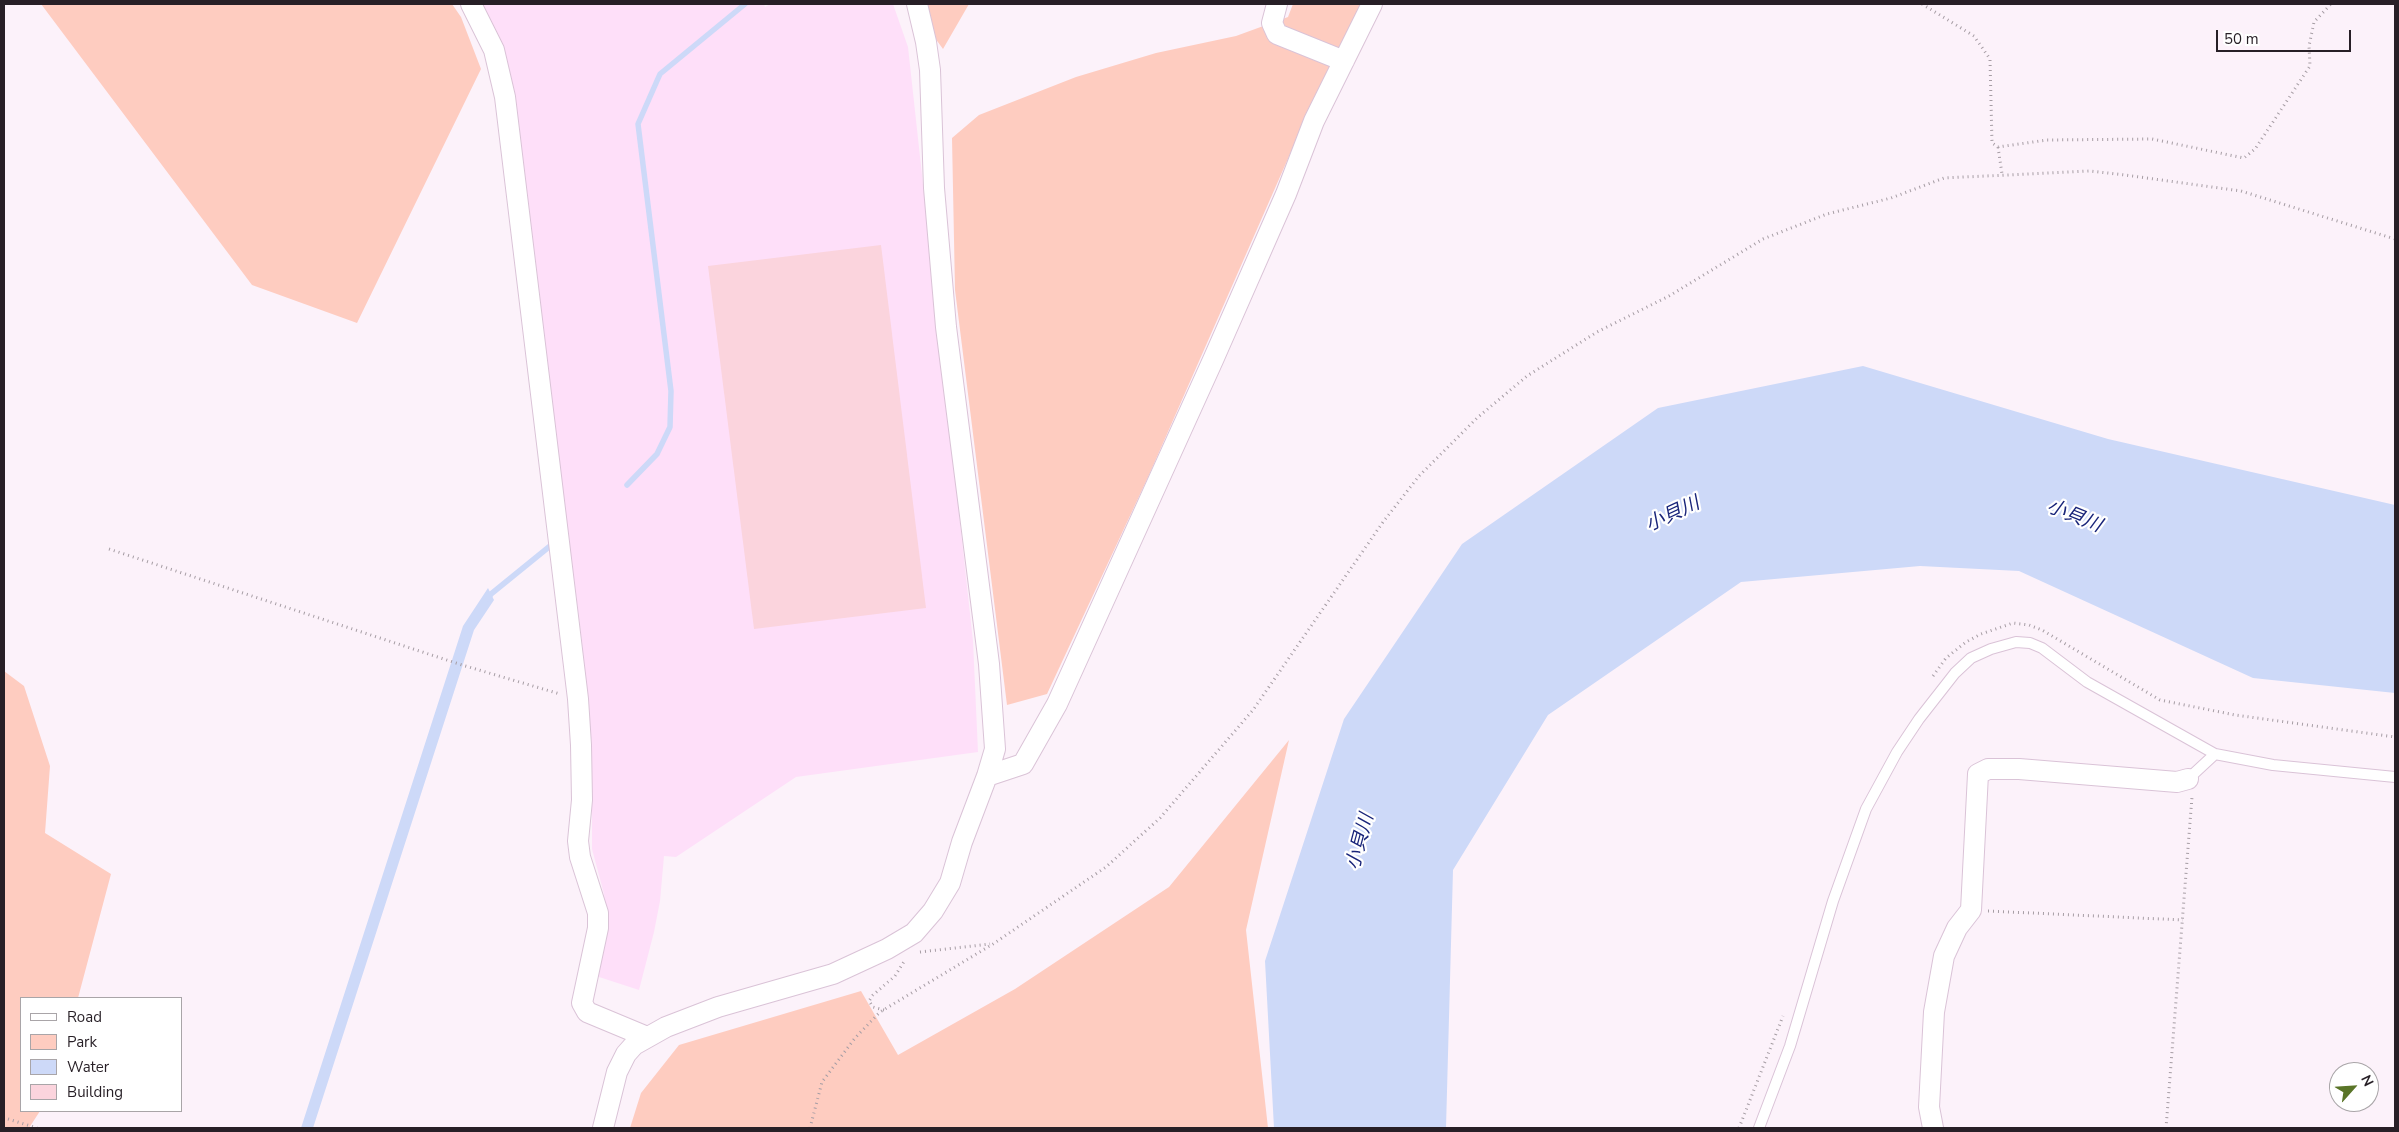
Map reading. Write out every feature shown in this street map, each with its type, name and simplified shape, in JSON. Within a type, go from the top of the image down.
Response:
[{"type":"street","points":[[471,4],[494,50],[505,97],[578,699],[582,745],[582,800],[578,841],[580,857],[598,913],[598,928],[582,1003],[586,1012],[647,1037]]},
{"type":"street","points":[[602,1128],[618,1072],[626,1054],[634,1045],[666,1027],[718,1007],[833,974],[887,949],[914,933],[938,904],[950,883],[962,842],[995,750],[994,709],[946,326],[934,188],[930,70],[917,4]]},
{"type":"street","points":[[1277,4],[1272,23],[1277,34],[1344,61]]},
{"type":"street","points":[[987,776],[1023,764],[1057,704],[1135,536],[1282,202],[1314,121],[1372,4]]},
{"type":"street","points":[[1933,1128],[1929,1107],[1934,1012],[1944,956],[1957,928],[1971,910],[1978,774],[1988,769],[2019,768],[2177,782],[2188,779]]},
{"type":"lane","points":[[1759,1128],[1790,1046],[1833,901],[1866,809],[1897,752],[1919,719],[1955,673],[1971,658],[1991,649],[2016,642],[2030,643],[2042,648],[2087,682],[2215,754],[2273,765],[2395,776]]},
{"type":"lane","points":[[2188,779],[2215,754]]},
{"type":"path","points":[[1922,4],[1974,36],[1990,59],[1992,143],[1998,147],[2047,140],[2152,139],[2244,158],[2255,149],[2310,66],[2310,46],[2314,22],[2331,4]]},
{"type":"path","points":[[1998,147],[2002,174]]},
{"type":"path","points":[[810,1128],[822,1082],[854,1038],[882,1011],[994,944],[1106,867],[1160,818],[1253,710],[1383,522],[1419,476],[1477,418],[1527,376],[1598,332],[1669,296],[1763,239],[1827,214],[1891,198],[1944,178],[2090,171],[2214,187],[2275,200],[2395,239]]},
{"type":"path","points":[[108,549],[462,665],[578,699]]},
{"type":"path","points":[[2166,1128],[2193,791],[2188,779]]},
{"type":"path","points":[[1971,910],[2183,920]]},
{"type":"path","points":[[887,949],[908,952],[994,944]]},
{"type":"path","points":[[882,1011],[873,1007],[869,1001],[903,966],[908,952]]},
{"type":"path","points":[[8,1119],[37,1128]]},
{"type":"shaded area","points":[[482,4],[764,4],[765,7],[770,4],[893,4],[908,47],[973,641],[978,752],[796,777],[676,857],[664,856],[660,901],[639,990],[596,976],[608,931],[604,894],[592,849],[592,746],[582,642],[511,85],[499,37]]},
{"type":"green space","points":[[41,4],[452,4],[461,17],[481,69],[357,323],[252,285]]},
{"type":"green space","points":[[924,4],[969,4],[943,49],[932,34]]},
{"type":"green space","points":[[1293,4],[1360,4],[1347,38],[1301,129],[1149,475],[1047,694],[1007,705],[955,290],[952,138],[979,115],[1076,77],[1156,53],[1236,36],[1288,17]]},
{"type":"green space","points":[[4,671],[24,686],[50,766],[45,833],[111,874],[78,997],[20,997],[20,1112],[39,1112],[29,1128],[4,1128]]},
{"type":"green space","points":[[1289,740],[1246,930],[1268,1128],[630,1128],[641,1093],[679,1045],[861,991],[898,1055],[1015,989],[1169,887]]},
{"type":"water","name":"小貝川","points":[[1863,366],[2108,439],[2395,505],[2395,693],[2253,678],[2019,571],[1920,566],[1741,582],[1548,715],[1453,870],[1446,1128],[1274,1128],[1265,961],[1344,719],[1462,544],[1658,408]]},
{"type":"water","points":[[488,588],[494,600],[474,630],[313,1128],[301,1128],[463,626]]},
{"type":"building","points":[[881,245],[926,608],[754,629],[708,266]]},
{"type":"waterway","points":[[627,485],[657,454],[670,427],[671,391],[638,124],[660,74],[745,4]]},
{"type":"waterway","points":[[488,599],[491,594],[555,542]]}]
